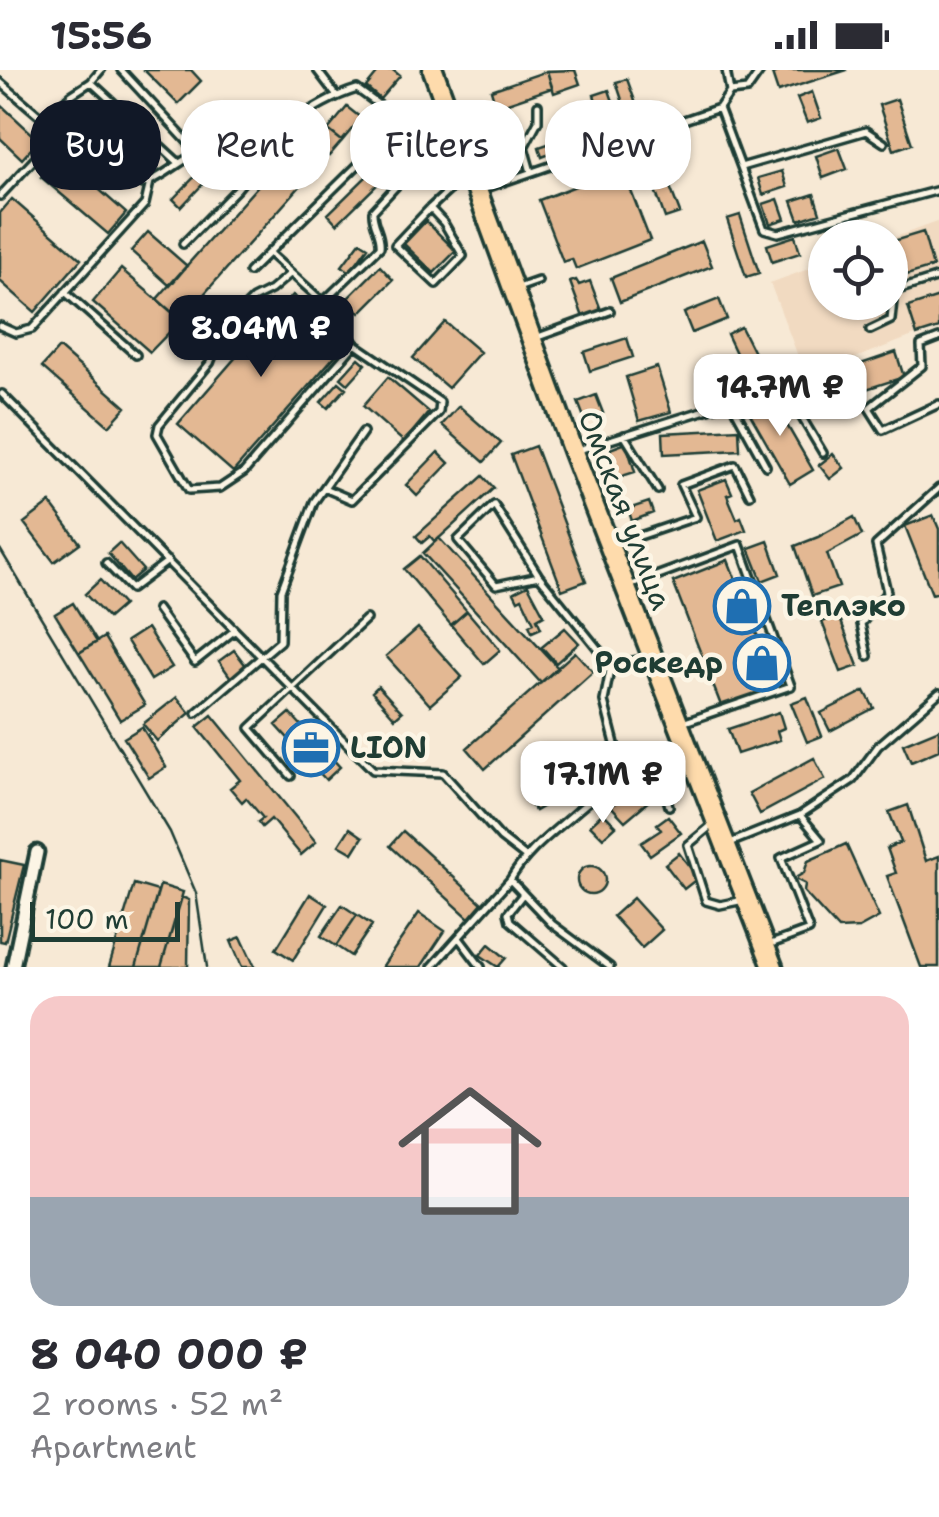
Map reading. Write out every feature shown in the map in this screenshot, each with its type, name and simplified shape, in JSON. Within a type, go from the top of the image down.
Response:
[{"type":"main road","name":"Омская улица","points":[[433,70],[444,100]]},
{"type":"main road","name":"Омская улица","points":[[477,191],[572,452],[773,967]]},
{"type":"street","points":[[12,967],[37,852]]},
{"type":"lane","points":[[70,100],[102,70]]},
{"type":"lane","points":[[121,70],[181,135]]},
{"type":"lane","points":[[317,70],[336,95]]},
{"type":"lane","points":[[477,191],[720,108],[730,92],[726,70]]},
{"type":"lane","points":[[730,92],[747,90],[761,70]]},
{"type":"lane","points":[[0,82],[30,107]]},
{"type":"lane","points":[[91,82],[179,163],[161,177]]},
{"type":"lane","points":[[328,100],[357,89],[372,100]]},
{"type":"lane","points":[[531,172],[524,147],[538,121],[538,105]]},
{"type":"lane","points":[[720,108],[764,229],[778,233],[939,190]]},
{"type":"lane","points":[[741,167],[866,131],[884,143]]},
{"type":"lane","points":[[0,196],[30,164]]},
{"type":"lane","points":[[249,272],[350,172]]},
{"type":"lane","points":[[0,326],[16,333],[32,328],[145,204],[148,190]]},
{"type":"lane","points":[[183,244],[236,190]]},
{"type":"lane","points":[[323,302],[380,247],[372,211],[391,190]]},
{"type":"lane","points":[[430,208],[444,223],[463,256],[436,284],[395,245],[430,208],[450,190]]},
{"type":"lane","points":[[269,252],[323,302],[356,344],[440,402],[439,412],[352,500],[324,488]]},
{"type":"lane","points":[[292,273],[252,300],[222,329],[210,363],[159,425],[157,434],[189,490],[220,488],[244,472],[356,344]]},
{"type":"lane","points":[[870,330],[891,320],[894,291],[939,277]]},
{"type":"lane","points":[[513,290],[538,281]]},
{"type":"lane","points":[[65,292],[136,355]]},
{"type":"lane","points":[[532,340],[610,311]]},
{"type":"lane","points":[[939,338],[921,345],[922,366],[869,408],[883,430],[939,404]]},
{"type":"lane","points":[[572,452],[732,402],[780,381],[823,453]]},
{"type":"lane","points":[[2,394],[372,770],[444,773],[501,838],[524,856]]},
{"type":"lane","points":[[732,402],[766,466]]},
{"type":"lane","points":[[196,714],[280,641],[282,591],[314,502],[363,432]]},
{"type":"lane","points":[[624,435],[658,490]]},
{"type":"lane","points":[[610,546],[696,517],[681,485],[734,465],[750,495]]},
{"type":"lane","points":[[868,656],[861,624],[887,592],[876,545],[939,488]]},
{"type":"lane","points":[[539,576],[496,586],[458,540],[494,505],[539,576],[611,665],[604,701],[622,771]]},
{"type":"lane","points":[[432,967],[510,880],[524,856],[622,771],[681,733],[791,686],[740,544],[626,588]]},
{"type":"lane","points":[[106,563],[130,588],[168,561]]},
{"type":"lane","points":[[158,608],[194,662],[235,630]]},
{"type":"lane","points":[[291,776],[250,728],[366,619]]},
{"type":"lane","points":[[611,665],[653,657]]},
{"type":"lane","points":[[726,845],[800,815],[853,780],[878,746],[939,693]]},
{"type":"lane","points":[[650,755],[660,773],[669,806]]},
{"type":"lane","points":[[765,946],[809,930],[780,858],[821,840],[800,815]]},
{"type":"lane","points":[[715,822],[688,845],[706,901],[720,905],[746,899]]},
{"type":"lane","points":[[510,880],[552,924],[610,967]]},
{"type":"lane","points":[[523,894],[508,913],[510,921],[563,967]]},
{"type":"lane","points":[[459,938],[481,967]]},
{"type":"shaded area","points":[[939,221],[939,326],[806,377],[770,283],[808,269],[808,320],[908,320],[908,232]]},
{"type":"building","points":[[144,70],[191,70],[201,81],[178,104]]},
{"type":"building","points":[[380,70],[393,70],[400,76],[380,99],[366,87]]},
{"type":"building","points":[[575,70],[580,84],[554,93],[547,71]]},
{"type":"building","points":[[783,70],[847,70],[778,92],[772,74]]},
{"type":"building","points":[[547,71],[552,88],[517,100],[494,100],[491,90]]},
{"type":"building","points":[[627,79],[635,100],[622,100],[616,82]]},
{"type":"building","points":[[609,90],[612,100],[596,100],[594,95]]},
{"type":"building","points":[[812,92],[821,118],[807,123],[797,98]]},
{"type":"building","points":[[897,99],[912,144],[894,150],[879,105]]},
{"type":"building","points":[[0,104],[30,132],[30,150],[22,159],[0,138]]},
{"type":"building","points":[[347,107],[350,109],[350,131],[342,141],[330,128]]},
{"type":"building","points":[[330,131],[342,141],[330,155]]},
{"type":"building","points":[[839,148],[847,169],[823,178],[816,156]]},
{"type":"building","points":[[782,171],[787,187],[763,195],[758,178]]},
{"type":"building","points":[[56,190],[100,190],[126,213],[108,234]]},
{"type":"building","points":[[182,190],[197,190],[181,207],[173,199]]},
{"type":"building","points":[[254,190],[297,190],[181,320],[157,299]]},
{"type":"building","points":[[353,190],[372,190],[337,224],[328,214]]},
{"type":"building","points":[[565,190],[631,190],[650,240],[576,269],[572,259],[563,262],[539,200]]},
{"type":"building","points":[[655,190],[671,190],[680,213],[665,218]]},
{"type":"building","points":[[814,194],[820,213],[799,220],[792,201]]},
{"type":"building","points":[[12,199],[81,259],[35,312],[0,281],[0,213]]},
{"type":"building","points":[[778,199],[785,219],[770,224],[763,204]]},
{"type":"building","points":[[740,215],[759,273],[746,277],[727,219]]},
{"type":"building","points":[[426,221],[456,251],[434,273],[404,244]]},
{"type":"building","points":[[148,232],[187,266],[170,286],[131,251]]},
{"type":"building","points":[[923,232],[933,267],[908,275],[908,237]]},
{"type":"building","points":[[795,236],[800,253],[772,262],[767,245]]},
{"type":"building","points":[[702,241],[712,266],[620,302],[611,278]]},
{"type":"building","points":[[360,242],[368,247],[350,272],[342,266]]},
{"type":"building","points":[[380,266],[393,280],[360,313],[347,299]]},
{"type":"building","points":[[121,269],[181,320],[150,352],[93,302]]},
{"type":"building","points":[[576,280],[579,285],[590,281],[601,310],[583,317],[570,282]]},
{"type":"building","points":[[293,295],[347,342],[233,472],[178,424],[236,357],[221,343],[247,313],[264,328]]},
{"type":"building","points":[[939,297],[939,328],[917,335],[908,307]]},
{"type":"building","points":[[719,299],[727,319],[692,333],[684,313]]},
{"type":"building","points":[[445,322],[480,352],[448,388],[413,358]]},
{"type":"building","points":[[741,327],[757,359],[742,366],[727,334]]},
{"type":"building","points":[[627,338],[633,357],[590,371],[584,352]]},
{"type":"building","points":[[59,348],[126,407],[109,426],[42,367]]},
{"type":"building","points":[[896,352],[904,377],[854,393],[846,369]]},
{"type":"building","points":[[359,358],[366,364],[348,384],[341,378]]},
{"type":"building","points":[[657,367],[671,412],[639,421],[626,377]]},
{"type":"building","points":[[388,377],[429,412],[404,442],[363,406]]},
{"type":"building","points":[[339,382],[346,388],[328,408],[321,402]]},
{"type":"building","points":[[769,394],[813,470],[790,484],[746,407]]},
{"type":"building","points":[[596,395],[603,413],[585,420],[578,402]]},
{"type":"building","points":[[459,406],[501,443],[484,462],[442,425]]},
{"type":"building","points":[[739,429],[740,450],[664,454],[663,433]]},
{"type":"building","points":[[626,443],[635,472],[619,477],[610,449]]},
{"type":"building","points":[[535,446],[586,581],[562,590],[511,455]]},
{"type":"building","points":[[438,452],[449,463],[417,496],[406,485]]},
{"type":"building","points":[[833,454],[844,468],[830,479],[819,465]]},
{"type":"building","points":[[483,476],[494,488],[435,542],[430,536],[422,543],[416,536]]},
{"type":"building","points":[[726,479],[732,493],[727,495],[746,530],[717,541],[697,490]]},
{"type":"building","points":[[649,502],[653,513],[632,521],[628,509]]},
{"type":"building","points":[[50,503],[80,543],[54,562],[24,523]]},
{"type":"building","points":[[933,515],[939,529],[939,592],[932,594],[905,526]]},
{"type":"building","points":[[854,517],[862,535],[827,554],[839,587],[812,596],[795,546]]},
{"type":"building","points":[[439,538],[558,668],[541,683],[423,553]]},
{"type":"building","points":[[768,541],[780,574],[762,581],[749,548]]},
{"type":"building","points":[[119,543],[143,570],[131,580],[108,553]]},
{"type":"building","points":[[420,556],[467,611],[451,625],[404,569]]},
{"type":"building","points":[[728,560],[777,686],[722,708],[673,582]]},
{"type":"building","points":[[100,580],[123,605],[108,618],[85,594]]},
{"type":"building","points":[[528,585],[544,615],[537,619],[541,628],[532,632],[529,625],[534,623],[522,598],[518,600],[514,592]]},
{"type":"building","points":[[73,603],[97,642],[79,653],[55,614]]},
{"type":"building","points":[[467,611],[500,650],[484,664],[451,625]]},
{"type":"building","points":[[839,616],[858,666],[841,672],[822,622]]},
{"type":"building","points":[[147,628],[172,667],[151,680],[127,641]]},
{"type":"building","points":[[418,628],[462,677],[430,705],[386,656]]},
{"type":"building","points":[[565,628],[579,643],[556,663],[542,647]]},
{"type":"building","points":[[104,637],[145,705],[120,720],[79,653]]},
{"type":"building","points":[[234,650],[247,667],[231,678],[219,661]]},
{"type":"building","points":[[575,652],[593,672],[485,769],[467,748]]},
{"type":"building","points":[[378,686],[402,712],[395,718],[372,692]]},
{"type":"building","points":[[865,691],[874,708],[830,731],[821,713]]},
{"type":"building","points":[[177,697],[190,713],[157,741],[143,724]]},
{"type":"building","points":[[807,697],[822,736],[807,742],[791,703]]},
{"type":"building","points":[[779,712],[784,728],[777,731],[780,740],[737,754],[728,729]]},
{"type":"building","points":[[290,713],[310,735],[316,729],[336,751],[330,756],[340,767],[326,780],[276,725]]},
{"type":"building","points":[[212,715],[316,842],[301,855],[271,819],[262,827],[258,822],[263,818],[246,798],[242,802],[230,788],[240,780],[197,727]]},
{"type":"building","points":[[142,727],[166,767],[149,778],[124,738]]},
{"type":"building","points":[[939,729],[939,750],[911,762],[903,744]]},
{"type":"building","points":[[814,758],[825,779],[760,814],[749,793]]},
{"type":"building","points":[[562,768],[574,788],[535,811],[523,792]]},
{"type":"building","points":[[644,778],[657,794],[625,821],[611,806]]},
{"type":"building","points":[[908,805],[926,861],[939,856],[939,967],[921,967],[887,876],[896,873],[887,848],[901,842],[889,812]]},
{"type":"building","points":[[603,813],[616,826],[603,838],[590,825]]},
{"type":"building","points":[[668,816],[681,833],[650,855],[641,843],[661,830],[657,824]]},
{"type":"building","points":[[350,828],[363,837],[353,853],[339,845]]},
{"type":"building","points":[[403,831],[482,903],[469,918],[390,846]]},
{"type":"building","points":[[846,844],[879,917],[859,928],[838,929],[804,892],[805,884],[797,877],[804,873],[808,861]]},
{"type":"building","points":[[679,853],[698,878],[684,889],[665,864]]},
{"type":"building","points":[[0,860],[24,865],[5,942],[0,941]]},
{"type":"building","points":[[591,866],[601,870],[605,880],[601,890],[591,894],[581,890],[577,880],[581,870]]},
{"type":"building","points":[[134,884],[158,891],[136,967],[109,967]]},
{"type":"building","points":[[160,885],[183,892],[161,967],[136,967]]},
{"type":"building","points":[[310,894],[327,905],[293,960],[276,949]]},
{"type":"building","points":[[182,897],[189,900],[188,967],[161,967]]},
{"type":"building","points":[[633,898],[662,930],[642,948],[613,916]]},
{"type":"building","points":[[342,905],[357,915],[336,946],[321,936]]},
{"type":"building","points":[[419,913],[445,931],[421,967],[382,967]]},
{"type":"building","points":[[357,915],[372,925],[351,956],[336,946]]},
{"type":"building","points":[[241,937],[255,967],[242,967],[231,941]]},
{"type":"building","points":[[489,944],[506,958],[498,967],[480,955]]},
{"type":"railway","points":[[0,549],[170,832],[196,893],[207,967]]},
{"type":"place","name":"Теплэко","points":[[742,606]]},
{"type":"place","name":"Роскедр","points":[[762,663]]},
{"type":"place","name":"LION","points":[[311,748]]}]
